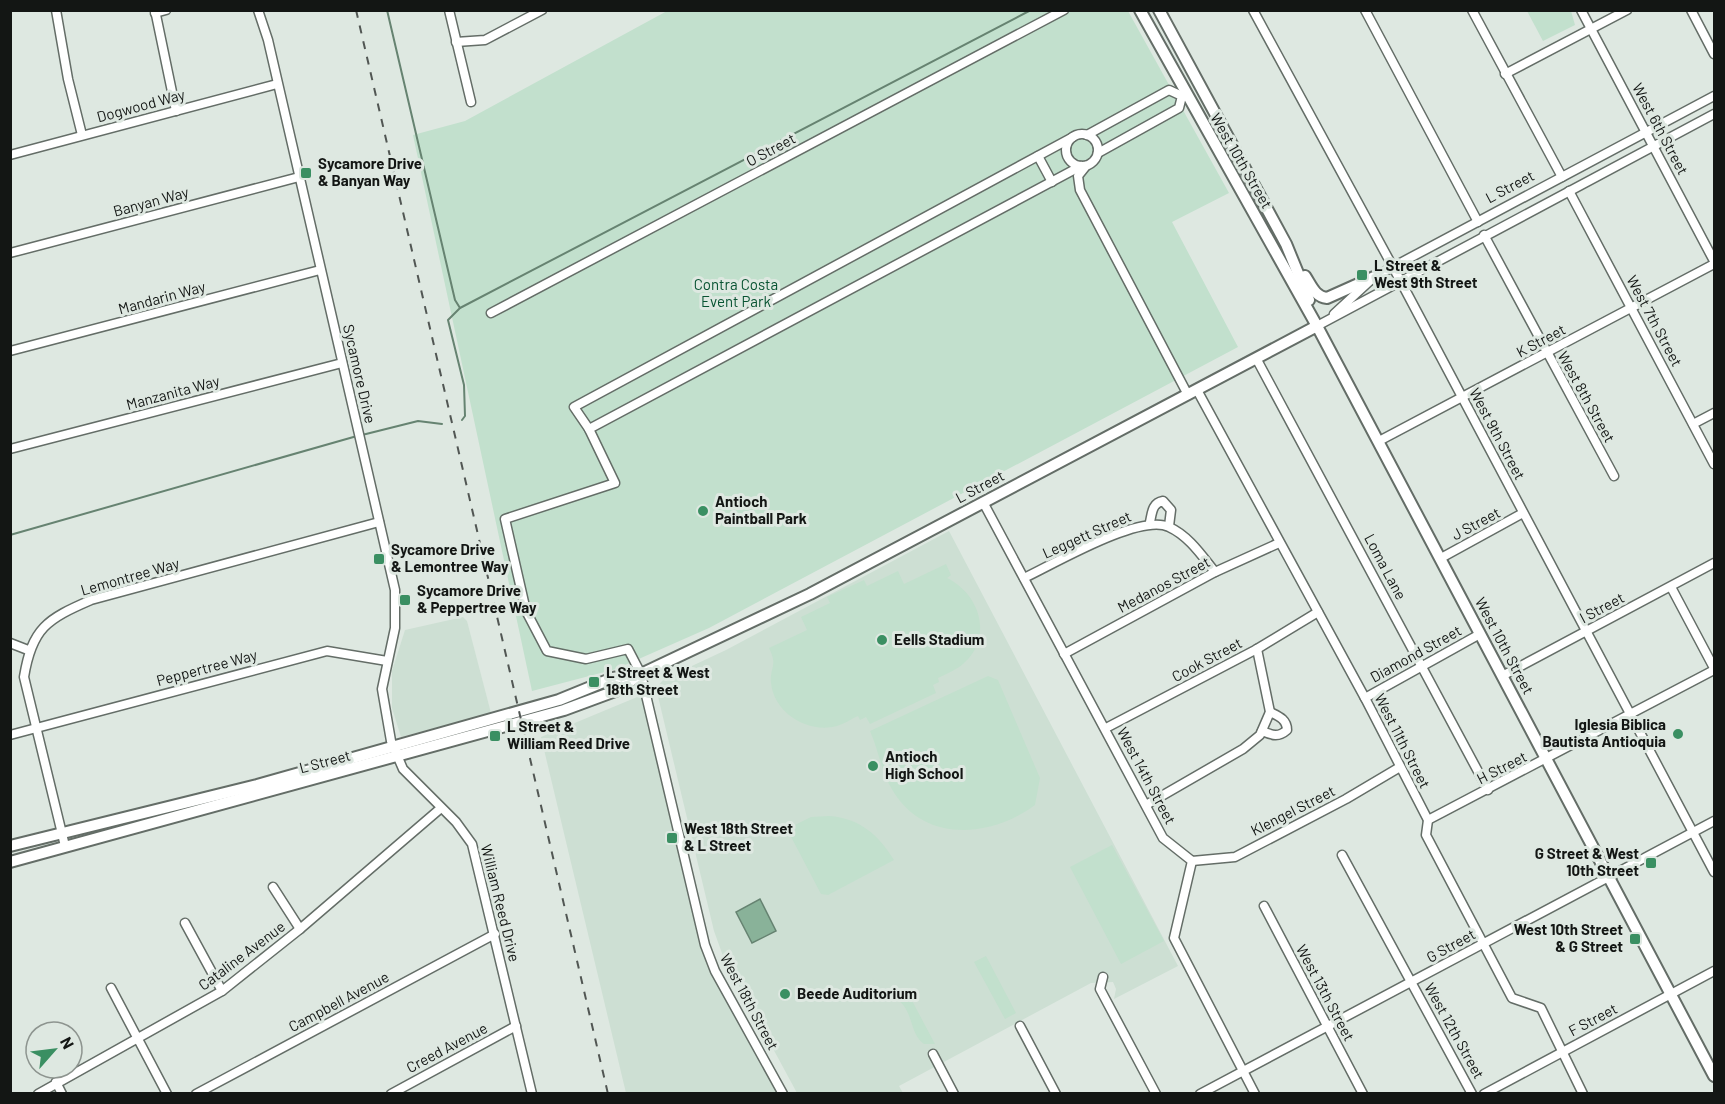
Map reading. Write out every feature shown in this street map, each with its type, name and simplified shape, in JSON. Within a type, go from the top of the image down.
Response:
[{"type":"main road","name":"West 10th Street","points":[[1140,10],[1184,95],[1317,326],[1379,441],[1714,1076]]},
{"type":"main road","name":"West 10th Street","points":[[1159,10],[1286,244],[1314,311],[1317,326]]},
{"type":"main road","points":[[1286,244],[1314,291],[1321,297],[1327,298],[1374,277]]},
{"type":"main road","name":"L Street","points":[[10,862],[398,757],[564,710],[618,690],[641,674],[810,594],[1317,326]]},
{"type":"main road","name":"L Street","points":[[10,846],[257,785],[559,700],[614,678],[641,674]]},
{"type":"main road","points":[[10,852],[24,843]]},
{"type":"street","points":[[56,10],[68,79],[82,135]]},
{"type":"street","points":[[166,10],[155,12],[176,111]]},
{"type":"street","name":"Sycamore Drive","points":[[258,10],[321,270],[397,601],[395,628],[382,694],[393,745]]},
{"type":"street","points":[[449,10],[471,102]]},
{"type":"street","points":[[456,42],[485,40],[542,10]]},
{"type":"street","name":"O Street","points":[[491,313],[1064,10]]},
{"type":"street","name":"West 9th Street","points":[[1253,10],[1400,280],[1714,872]]},
{"type":"street","points":[[1365,10],[1478,222]]},
{"type":"street","points":[[1472,10],[1562,177]]},
{"type":"street","name":"West 6th Street","points":[[1581,10],[1714,262]]},
{"type":"street","points":[[1505,74],[1627,10]]},
{"type":"street","points":[[1691,10],[1714,54]]},
{"type":"street","name":"Dogwood Way","points":[[10,155],[277,84]]},
{"type":"street","points":[[1184,95],[1170,90],[1087,135],[1072,137],[574,406],[589,429],[1084,166],[1095,159],[1098,153],[1179,108],[1184,95],[1200,85]]},
{"type":"street","name":"L Street","points":[[1329,318],[1374,277],[1714,96]]},
{"type":"street","name":"L Street","points":[[1317,326],[1714,114]]},
{"type":"street","points":[[1087,135],[1095,141],[1098,153]]},
{"type":"street","points":[[1072,137],[1066,146],[1068,157],[1075,165],[1084,166]]},
{"type":"street","points":[[1038,156],[1052,182]]},
{"type":"street","name":"West 11th Street","points":[[1084,166],[1078,176],[1080,190],[1365,698],[1428,820],[1426,835],[1512,998],[1541,1008],[1583,1094]]},
{"type":"street","name":"Banyan Way","points":[[10,253],[299,177]]},
{"type":"street","name":"West 7th Street","points":[[1569,191],[1714,464]]},
{"type":"street","name":"West 8th Street","points":[[1484,235],[1614,476]]},
{"type":"street","name":"K Street","points":[[1379,441],[1632,308],[1714,262]]},
{"type":"street","name":"Mandarin Way","points":[[10,351],[321,270]]},
{"type":"street","name":"Loma Lane","points":[[1256,358],[1488,790]]},
{"type":"street","name":"Manzanita Way","points":[[10,449],[342,363]]},
{"type":"street","points":[[1694,424],[1714,413]]},
{"type":"street","name":"West 18th Street","points":[[589,429],[615,483],[505,519],[526,611],[547,651],[586,659],[628,649],[641,674],[705,945],[715,970],[783,1094]]},
{"type":"street","points":[[1150,522],[1152,510],[1158,502],[1163,501],[1171,510],[1169,526]]},
{"type":"street","name":"West 14th Street","points":[[983,502],[1163,838],[1192,861]]},
{"type":"street","name":"J Street","points":[[1441,558],[1523,513]]},
{"type":"street","name":"Lemontree Way","points":[[65,846],[24,677],[28,650],[41,630],[55,616],[91,600],[380,522]]},
{"type":"street","name":"Leggett Street","points":[[1024,578],[1124,530],[1150,522],[1169,526],[1191,542],[1215,572]]},
{"type":"street","name":"Medanos Street","points":[[1064,654],[1215,572],[1279,543]]},
{"type":"street","name":"I Street","points":[[1503,676],[1714,563]]},
{"type":"street","points":[[1671,586],[1714,669]]},
{"type":"street","name":"Cook Street","points":[[1106,728],[1257,649],[1318,612]]},
{"type":"street","name":"Diamond Street","points":[[1365,698],[1480,634]]},
{"type":"street","points":[[10,643],[28,650]]},
{"type":"street","points":[[1146,805],[1255,742],[1270,712],[1257,649]]},
{"type":"street","name":"Peppertree Way","points":[[10,735],[327,651],[387,661]]},
{"type":"street","name":"H Street","points":[[1428,820],[1548,759],[1714,669]]},
{"type":"street","points":[[1262,731],[1274,736],[1281,735],[1287,730],[1287,724],[1282,718],[1270,712]]},
{"type":"street","name":"William Reed Drive","points":[[393,745],[403,769],[456,822],[472,844],[532,1094]]},
{"type":"street","name":"Klengel Street","points":[[1192,861],[1235,857],[1346,799],[1400,767]]},
{"type":"street","name":"Cataline Avenue","points":[[38,1094],[222,991],[300,929],[441,808]]},
{"type":"street","name":"G Street","points":[[1200,1094],[1714,821]]},
{"type":"street","name":"West 12th Street","points":[[1342,855],[1472,1094]]},
{"type":"street","points":[[1192,861],[1174,938],[1255,1094]]},
{"type":"street","points":[[273,887],[300,929]]},
{"type":"street","name":"West 13th Street","points":[[1264,906],[1363,1094]]},
{"type":"street","points":[[185,923],[222,991]]},
{"type":"street","name":"Campbell Avenue","points":[[196,1094],[495,934]]},
{"type":"street","name":"F Street","points":[[1484,1094],[1714,971]]},
{"type":"street","points":[[1103,977],[1100,989],[1156,1094]]},
{"type":"street","points":[[111,988],[167,1094]]},
{"type":"street","name":"Creed Avenue","points":[[391,1094],[516,1026]]},
{"type":"street","points":[[1020,1026],[1056,1094]]},
{"type":"street","points":[[933,1054],[954,1094]]},
{"type":"street","points":[[56,1082],[62,1094]]},
{"type":"shaded area","name":"Antioch High School","points":[[949,531],[1178,966],[1114,999],[1116,989],[1113,982],[1091,983],[899,1086],[903,1093],[797,1093],[723,956],[714,931],[656,688],[664,679],[726,650]]},
{"type":"shaded area","points":[[463,617],[467,621],[491,713],[401,737],[392,708],[392,671],[405,630]]},
{"type":"shaded area","points":[[642,695],[698,937],[778,1093],[626,1093],[541,737]]},
{"type":"shaded area","points":[[760,899],[776,931],[752,943],[736,912]]},
{"type":"green space","name":"Contra Costa Event Park","points":[[667,11],[1128,11],[1229,193],[1172,222],[1238,347],[709,628],[616,669],[532,691],[413,135],[465,121]]},
{"type":"green space","points":[[1527,11],[1571,11],[1575,25],[1543,41]]},
{"type":"green space","name":"Eells Stadium","points":[[946,564],[951,575],[947,578],[958,585],[975,605],[980,630],[973,653],[963,664],[938,678],[939,682],[933,685],[936,693],[870,724],[866,717],[860,720],[858,716],[837,726],[826,728],[804,724],[794,719],[778,704],[771,683],[773,659],[769,648],[807,630],[801,617],[830,603],[827,597],[864,580],[867,586],[898,571],[904,584]]},
{"type":"green space","points":[[988,676],[998,680],[1040,778],[1035,805],[1018,816],[980,829],[960,830],[941,827],[923,820],[907,808],[893,791],[870,731]]},
{"type":"green space","points":[[829,816],[850,820],[867,829],[894,860],[828,895],[821,894],[787,829],[811,817]]},
{"type":"green space","points":[[1112,845],[1164,941],[1121,964],[1070,867]]},
{"type":"green space","points":[[986,956],[1016,1013],[1005,1019],[974,962]]},
{"type":"green space","points":[[909,995],[935,1044],[924,1044],[916,1034],[907,1011],[899,1001]]},
{"type":"waterway","points":[[387,10],[455,300],[460,308]]},
{"type":"waterway","points":[[462,420],[465,416],[464,385],[448,320],[460,308],[1031,10]]},
{"type":"waterway","points":[[362,435],[418,421],[442,424]]},
{"type":"waterway","points":[[10,535],[357,436]]},
{"type":"railway","points":[[356,10],[608,1094]]},
{"type":"place","name":"Sycamore Drive & Banyan Way","points":[[306,173]]},
{"type":"place","name":"L Street & West 9th Street","points":[[1362,275]]},
{"type":"place","name":"Antioch Paintball Park","points":[[703,511]]},
{"type":"place","name":"Sycamore Drive & Lemontree Way","points":[[379,559]]},
{"type":"place","name":"Sycamore Drive & Peppertree Way","points":[[405,600]]},
{"type":"place","name":"Eells Stadium","points":[[882,640]]},
{"type":"place","name":"L Street & West 18th Street","points":[[594,682]]},
{"type":"place","name":"Iglesia Biblica Bautista Antioquia","points":[[1678,734]]},
{"type":"place","name":"L Street & William Reed Drive","points":[[495,736]]},
{"type":"place","name":"Antioch High School","points":[[873,766]]},
{"type":"place","name":"West 18th Street & L Street","points":[[672,838]]},
{"type":"place","name":"G Street & West 10th Street","points":[[1651,863]]},
{"type":"place","name":"West 10th Street & G Street","points":[[1635,939]]},
{"type":"place","name":"Beede Auditorium","points":[[785,994]]}]
